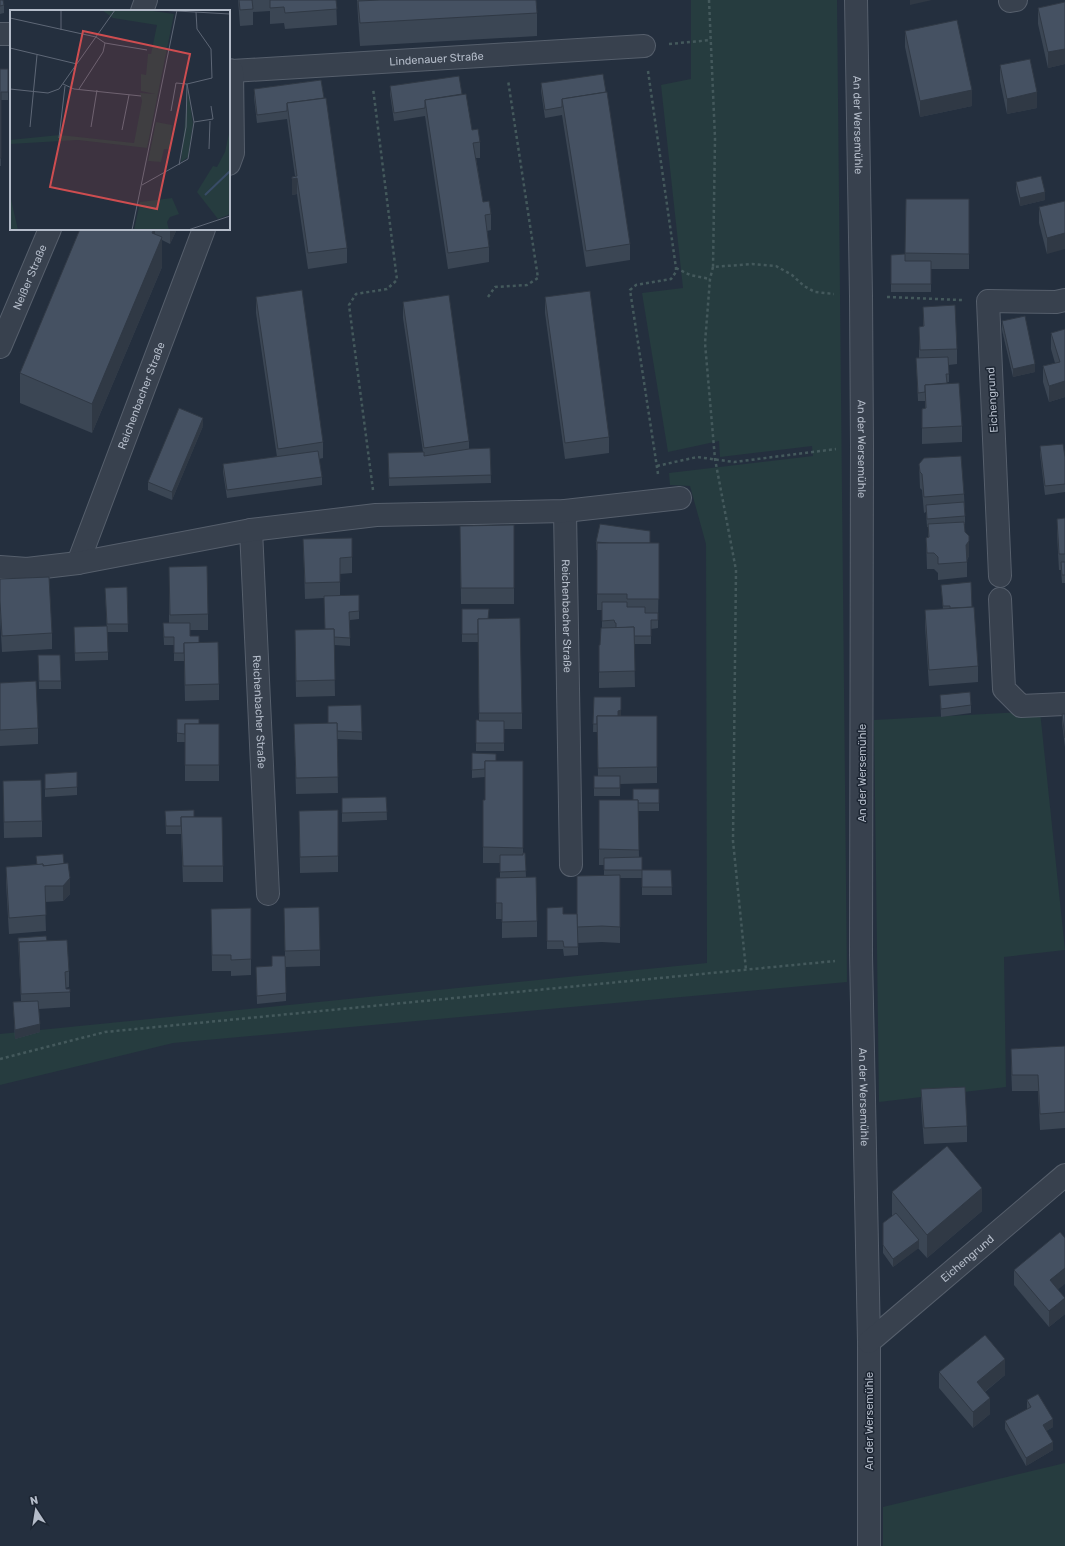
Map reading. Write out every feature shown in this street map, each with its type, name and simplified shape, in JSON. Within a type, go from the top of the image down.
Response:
[{"type":"street","points":[[142,10],[146,0]]},
{"type":"street","name":"An der Wersemühle","points":[[856,0],[862,446],[861,955],[869,1342],[869,1546]]},
{"type":"street","name":"Lindenauer Straße","points":[[230,70],[644,46]]},
{"type":"street","points":[[230,70],[233,154],[230,162]]},
{"type":"street","name":"Neißer Straße","points":[[0,347],[5,322],[50,230]]},
{"type":"street","name":"Reichenbacher Straße","points":[[78,563],[204,230]]},
{"type":"street","points":[[988,301],[1056,302],[1065,300]]},
{"type":"street","name":"Eichengrund","points":[[988,301],[1000,576]]},
{"type":"street","points":[[0,566],[27,570],[78,563],[251,530],[376,515],[565,511],[671,499]]},
{"type":"street","name":"Reichenbacher Straße","points":[[565,511],[571,865]]},
{"type":"street","name":"Reichenbacher Straße","points":[[251,530],[268,894]]},
{"type":"street","points":[[1000,599],[1004,689],[1021,706],[1065,704]]},
{"type":"street","name":"Eichengrund","points":[[869,1342],[1065,1175]]},
{"type":"path","points":[[709,0],[715,138],[713,268],[710,279],[704,343],[715,459],[736,570],[733,841],[746,970]]},
{"type":"path","points":[[671,499],[657,466],[630,290],[636,285],[670,279],[676,272],[644,46],[711,40]]},
{"type":"path","points":[[488,297],[495,288],[527,285],[538,278],[504,55]]},
{"type":"path","points":[[370,63],[397,280],[387,289],[356,294],[349,305],[376,515]]},
{"type":"path","points":[[713,268],[752,264],[776,266],[792,274],[804,286],[815,292],[861,296],[988,301]]},
{"type":"path","points":[[676,268],[690,275],[710,279]]},
{"type":"path","points":[[657,466],[697,457],[734,462],[862,446]]},
{"type":"path","points":[[0,1058],[104,1032],[746,970],[838,960],[861,955]]},
{"type":"green space","points":[[691,0],[837,0],[847,982],[173,1043],[0,1085],[0,1034],[707,963],[706,544],[690,486],[670,485],[669,473],[813,456],[812,446],[720,457],[719,441],[668,452],[642,293],[683,288],[661,85],[691,79]]},
{"type":"green space","points":[[1040,711],[1065,950],[1004,957],[1006,1087],[879,1102],[874,720]]},
{"type":"green space","points":[[1065,1463],[1065,1546],[883,1546],[883,1507]]},
{"type":"building","points":[[0,0],[3,0],[4,5],[0,6]]},
{"type":"building","points":[[239,0],[252,0],[253,9],[240,10]]},
{"type":"building","points":[[270,0],[336,0],[337,9],[285,13],[284,7],[270,8]]},
{"type":"building","points":[[536,0],[537,13],[360,23],[358,1]]},
{"type":"building","points":[[1065,2],[1065,49],[1048,52],[1038,8]]},
{"type":"building","points":[[957,20],[972,90],[920,101],[905,31]]},
{"type":"building","points":[[1030,59],[1037,92],[1007,99],[1000,65]]},
{"type":"building","points":[[0,69],[8,69],[8,92],[1,92],[1,158],[0,158]]},
{"type":"building","points":[[603,74],[606,92],[562,99],[562,107],[545,110],[541,83]]},
{"type":"building","points":[[459,76],[462,94],[425,100],[425,108],[394,113],[390,86]]},
{"type":"building","points":[[321,80],[324,98],[287,103],[287,111],[257,115],[254,89]]},
{"type":"building","points":[[607,92],[630,244],[586,251],[562,99]]},
{"type":"building","points":[[466,94],[472,130],[478,129],[480,142],[473,143],[483,202],[489,201],[491,214],[485,215],[489,247],[448,253],[425,100]]},
{"type":"building","points":[[326,98],[347,248],[308,253],[297,178],[292,179],[292,177],[297,176],[287,103]]},
{"type":"building","points":[[1041,176],[1045,192],[1020,198],[1016,182]]},
{"type":"building","points":[[906,199],[969,199],[969,254],[905,253]]},
{"type":"building","points":[[1065,201],[1065,233],[1047,238],[1039,207]]},
{"type":"building","points":[[80,230],[154,230],[152,233],[162,237],[92,404],[20,373]]},
{"type":"building","points":[[905,254],[905,261],[931,261],[931,284],[891,284],[891,255]]},
{"type":"building","points":[[302,290],[323,442],[278,449],[256,297]]},
{"type":"building","points":[[590,291],[609,437],[565,443],[545,297]]},
{"type":"building","points":[[449,295],[469,441],[424,448],[403,302]]},
{"type":"building","points":[[955,305],[957,349],[920,350],[919,327],[924,326],[923,307]]},
{"type":"building","points":[[1025,316],[1035,364],[1013,369],[1002,321]]},
{"type":"building","points":[[1065,329],[1065,381],[1049,386],[1043,366],[1060,362],[1051,333]]},
{"type":"building","points":[[948,357],[949,374],[946,374],[947,383],[925,385],[925,392],[918,393],[916,358]]},
{"type":"building","points":[[959,383],[962,426],[922,428],[922,409],[926,408],[925,385]]},
{"type":"building","points":[[179,408],[203,418],[172,492],[148,482]]},
{"type":"building","points":[[1063,444],[1065,457],[1065,484],[1045,486],[1040,446]]},
{"type":"building","points":[[490,448],[491,475],[389,478],[388,453],[424,452],[424,456],[469,449]]},
{"type":"building","points":[[318,451],[322,477],[227,490],[223,464]]},
{"type":"building","points":[[961,456],[964,494],[924,497],[922,474],[920,472],[919,464],[924,458]]},
{"type":"building","points":[[964,502],[965,516],[927,519],[926,505]]},
{"type":"building","points":[[1065,518],[1065,554],[1059,554],[1057,519]]},
{"type":"building","points":[[964,522],[965,532],[969,536],[969,541],[966,545],[967,562],[938,564],[938,557],[934,553],[927,553],[926,538],[929,537],[928,524]]},
{"type":"building","points":[[600,524],[650,531],[650,543],[596,542]]},
{"type":"building","points":[[514,525],[514,588],[461,588],[460,526]]},
{"type":"building","points":[[352,538],[352,557],[340,558],[340,582],[305,583],[303,539]]},
{"type":"building","points":[[597,543],[659,543],[659,599],[627,599],[627,594],[597,594]]},
{"type":"building","points":[[1061,562],[1065,562],[1065,575],[1062,575]]},
{"type":"building","points":[[207,566],[208,614],[170,615],[169,567]]},
{"type":"building","points":[[49,577],[52,633],[2,636],[0,579]]},
{"type":"building","points":[[971,582],[972,607],[950,608],[950,606],[943,606],[941,585]]},
{"type":"building","points":[[127,587],[128,624],[107,624],[105,588]]},
{"type":"building","points":[[359,595],[359,611],[349,612],[350,638],[334,637],[334,629],[325,629],[324,596]]},
{"type":"building","points":[[602,602],[627,602],[627,607],[645,607],[645,613],[658,613],[658,620],[651,620],[651,636],[634,636],[634,627],[616,628],[616,623],[614,620],[602,621]]},
{"type":"building","points":[[974,607],[978,666],[929,670],[925,610]]},
{"type":"building","points":[[462,609],[489,609],[488,619],[478,619],[478,634],[462,634]]},
{"type":"building","points":[[520,618],[522,713],[479,713],[478,619]]},
{"type":"building","points":[[163,623],[190,623],[190,636],[199,636],[199,643],[184,643],[184,653],[174,653],[174,637],[164,637]]},
{"type":"building","points":[[107,626],[108,652],[75,653],[74,627]]},
{"type":"building","points":[[634,627],[635,671],[599,672],[599,645],[601,628]]},
{"type":"building","points":[[334,629],[335,680],[296,681],[295,630]]},
{"type":"building","points":[[218,642],[219,684],[185,685],[184,643]]},
{"type":"building","points":[[38,655],[60,655],[61,681],[39,681]]},
{"type":"building","points":[[36,681],[38,728],[0,730],[0,683]]},
{"type":"building","points":[[970,692],[971,705],[941,709],[940,695]]},
{"type":"building","points":[[594,697],[621,697],[621,710],[618,711],[618,716],[597,716],[597,724],[593,724]]},
{"type":"building","points":[[361,705],[362,732],[337,731],[337,723],[328,723],[328,706]]},
{"type":"building","points":[[1062,714],[1065,714],[1065,738]]},
{"type":"building","points":[[597,716],[657,716],[657,767],[598,768]]},
{"type":"building","points":[[177,719],[199,719],[199,724],[185,724],[185,734],[177,733]]},
{"type":"building","points":[[476,720],[504,721],[504,743],[476,743]]},
{"type":"building","points":[[337,723],[338,777],[296,778],[294,724]]},
{"type":"building","points":[[185,724],[219,724],[219,765],[185,765]]},
{"type":"building","points":[[472,753],[496,754],[496,761],[485,761],[485,769],[472,770]]},
{"type":"building","points":[[485,761],[523,761],[523,848],[483,847]]},
{"type":"building","points":[[77,772],[77,787],[45,789],[45,774]]},
{"type":"building","points":[[594,776],[620,776],[620,788],[594,788]]},
{"type":"building","points":[[41,780],[42,821],[4,822],[3,781]]},
{"type":"building","points":[[633,789],[659,789],[659,803],[638,803],[638,800],[633,800]]},
{"type":"building","points":[[386,797],[387,812],[342,813],[342,798]]},
{"type":"building","points":[[599,800],[638,800],[639,850],[599,849]]},
{"type":"building","points":[[194,810],[194,817],[181,817],[181,826],[166,826],[165,811]]},
{"type":"building","points":[[338,810],[338,856],[300,857],[299,811]]},
{"type":"building","points":[[181,817],[222,817],[223,866],[183,866]]},
{"type":"building","points":[[523,853],[525,853],[526,871],[500,872],[500,855],[523,855]]},
{"type":"building","points":[[63,854],[64,864],[43,866],[43,864],[37,865],[36,856]]},
{"type":"building","points":[[642,857],[642,870],[604,870],[604,858]]},
{"type":"building","points":[[68,863],[70,878],[63,886],[45,886],[46,915],[9,918],[6,867],[43,864],[43,866]]},
{"type":"building","points":[[642,870],[671,870],[672,887],[642,887]]},
{"type":"building","points":[[620,875],[620,927],[577,927],[577,876]]},
{"type":"building","points":[[536,877],[537,921],[502,922],[502,903],[496,903],[496,878]]},
{"type":"building","points":[[319,907],[320,950],[285,951],[284,908]]},
{"type":"building","points":[[563,907],[563,914],[577,914],[578,947],[564,947],[563,941],[547,941],[547,908]]},
{"type":"building","points":[[251,908],[251,959],[231,960],[231,955],[212,955],[211,909]]},
{"type":"building","points":[[46,936],[47,941],[19,942],[19,950],[18,938]]},
{"type":"building","points":[[67,940],[69,971],[65,972],[66,989],[70,989],[70,992],[21,994],[19,942]]},
{"type":"building","points":[[272,956],[285,956],[286,993],[257,996],[256,967],[272,966]]},
{"type":"building","points":[[38,1001],[40,1024],[15,1030],[13,1002]]},
{"type":"building","points":[[1065,1046],[1065,1112],[1040,1114],[1038,1075],[1012,1075],[1011,1049]]},
{"type":"building","points":[[965,1087],[967,1126],[924,1128],[921,1089]]},
{"type":"building","points":[[947,1146],[982,1188],[927,1235],[892,1192]]},
{"type":"building","points":[[896,1213],[919,1240],[893,1259],[883,1245],[883,1223]]},
{"type":"building","points":[[1060,1232],[1065,1238],[1065,1268],[1050,1280],[1065,1298],[1049,1311],[1014,1270]]},
{"type":"building","points":[[985,1335],[1005,1359],[977,1382],[990,1398],[973,1412],[939,1372]]},
{"type":"building","points":[[1038,1394],[1053,1419],[1043,1425],[1053,1442],[1026,1458],[1005,1421],[1031,1407],[1027,1400]]}]
